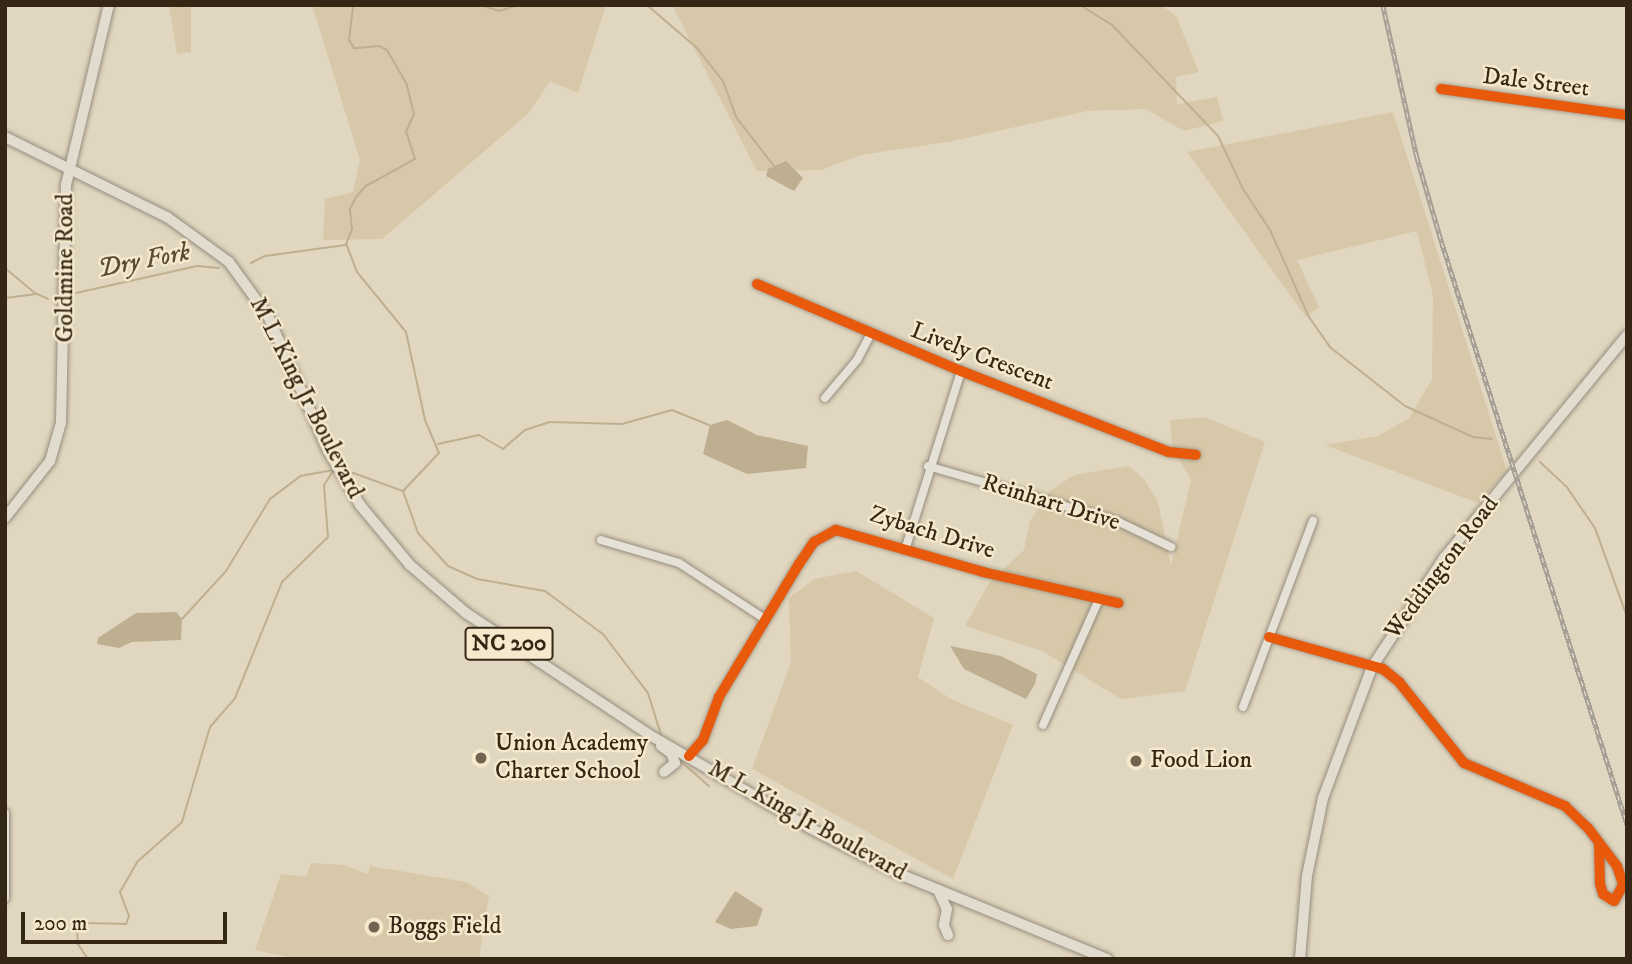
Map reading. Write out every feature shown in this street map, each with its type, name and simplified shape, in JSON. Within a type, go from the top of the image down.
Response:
[{"type":"main road","name":"Goldmine Road","points":[[5,518],[50,461],[61,423],[65,366],[63,215],[69,168],[109,5]]},
{"type":"main road","name":"M L King Jr Boulevard","points":[[5,137],[167,216],[229,261],[268,316],[328,451],[384,536],[446,598],[533,661],[810,828],[938,890],[1107,959]]},
{"type":"main road","name":"Weddington Road","points":[[1300,959],[1307,876],[1323,799],[1351,712],[1372,667],[1437,567],[1627,335]]},
{"type":"main road","points":[[533,661],[671,753],[675,763],[664,772]]},
{"type":"main road","points":[[938,890],[947,909],[944,925],[948,935]]},
{"type":"street","name":"Dale Street","points":[[1441,89],[1627,115]]},
{"type":"street","name":"Lively Crescent","points":[[757,284],[870,336],[1169,452],[1196,455]]},
{"type":"street","points":[[825,398],[857,360],[870,336]]},
{"type":"street","points":[[905,550],[928,466],[961,371]]},
{"type":"street","name":"Reinhart Drive","points":[[928,466],[1119,522],[1171,547]]},
{"type":"street","points":[[1243,707],[1313,521]]},
{"type":"street","name":"Zybach Drive","points":[[689,756],[703,740],[719,697],[814,542],[836,530],[1118,603]]},
{"type":"street","points":[[601,540],[679,564],[765,619]]},
{"type":"street","points":[[1043,725],[1098,598]]},
{"type":"street","points":[[1269,637],[1372,667],[1399,682],[1464,763],[1565,806],[1599,844],[1621,874],[1622,891],[1614,901],[1603,894],[1600,884],[1599,844]]},
{"type":"street","points":[[5,813],[5,898]]},
{"type":"shaded area","points":[[169,5],[191,5],[191,52],[177,54]]},
{"type":"shaded area","points":[[312,5],[606,5],[578,93],[550,81],[529,113],[382,239],[323,240],[325,199],[353,192],[360,160]]},
{"type":"shaded area","points":[[672,5],[1161,5],[1176,16],[1199,72],[1176,77],[1177,104],[1217,97],[1223,121],[1184,131],[1146,109],[1087,111],[953,141],[861,155],[821,170],[757,171]]},
{"type":"shaded area","points":[[1393,112],[1507,471],[1478,503],[1325,445],[1378,436],[1409,418],[1432,379],[1433,296],[1417,231],[1297,260],[1319,307],[1306,317],[1187,152]]},
{"type":"shaded area","points":[[786,161],[803,178],[794,191],[766,176],[768,169]]},
{"type":"shaded area","points":[[1204,417],[1265,442],[1185,691],[1121,699],[1042,651],[965,626],[989,583],[1024,550],[1030,521],[1050,491],[1074,475],[1129,466],[1144,479],[1158,502],[1171,566],[1191,480],[1172,446],[1170,420]]},
{"type":"shaded area","points":[[727,420],[757,435],[808,446],[806,468],[747,474],[703,454],[710,425]]},
{"type":"shaded area","points":[[856,571],[934,618],[918,677],[951,699],[1013,725],[953,879],[752,769],[791,662],[789,598],[814,579]]},
{"type":"shaded area","points":[[176,612],[182,619],[181,640],[132,642],[119,648],[97,644],[98,638],[136,613]]},
{"type":"shaded area","points":[[950,646],[1001,656],[1037,674],[1035,684],[1026,699],[964,669]]},
{"type":"shaded area","name":"Boggs Field","points":[[311,863],[344,865],[368,874],[370,866],[466,882],[489,896],[479,959],[299,959],[255,950],[281,874],[306,877]]},
{"type":"shaded area","points":[[735,891],[763,909],[757,926],[731,929],[715,922]]},
{"type":"waterway","points":[[345,470],[403,491],[439,453],[425,420],[406,332],[357,272],[346,244],[352,229],[350,209],[356,197],[366,186],[415,159],[406,132],[414,114],[406,83],[387,50],[379,46],[354,48],[349,40],[353,5]]},
{"type":"waterway","points":[[481,5],[499,11],[519,5]]},
{"type":"waterway","points":[[647,5],[697,48],[723,81],[736,117],[774,166]]},
{"type":"waterway","points":[[1080,5],[1113,26],[1218,136],[1243,189],[1270,230],[1309,317],[1331,348],[1405,406],[1473,437],[1492,439]]},
{"type":"waterway","name":"Dry Fork","points":[[251,263],[265,256],[345,245]]},
{"type":"waterway","name":"Dry Fork","points":[[76,293],[197,266],[219,268]]},
{"type":"waterway","points":[[5,268],[36,294]]},
{"type":"waterway","name":"Dry Fork","points":[[5,298],[37,294],[48,299]]},
{"type":"waterway","points":[[438,444],[479,435],[503,449],[525,430],[549,422],[622,424],[672,410],[709,425]]},
{"type":"waterway","points":[[1540,462],[1566,486],[1595,528],[1627,617]]},
{"type":"waterway","points":[[182,619],[226,571],[270,499],[300,476],[333,470]]},
{"type":"waterway","points":[[88,959],[78,944],[77,929],[86,923],[126,924],[129,916],[120,892],[137,862],[182,822],[210,727],[235,698],[282,582],[328,537],[324,485],[333,471]]},
{"type":"waterway","points":[[403,491],[418,533],[448,566],[477,579],[545,591],[603,634],[648,693],[661,735]]},
{"type":"waterway","points":[[678,759],[709,786]]},
{"type":"railway","points":[[1383,5],[1417,157],[1442,243],[1627,824]]},
{"type":"cycle path","points":[[1441,89],[1627,115]]},
{"type":"cycle path","points":[[757,284],[961,371],[1169,452],[1196,455]]},
{"type":"cycle path","points":[[689,756],[703,740],[719,697],[799,564],[814,542],[836,530],[983,572],[1118,603]]},
{"type":"cycle path","points":[[1269,637],[1383,669],[1399,682],[1464,763],[1565,806],[1588,828],[1617,866],[1623,885],[1614,901],[1603,894],[1600,884],[1599,843]]},
{"type":"place","name":"Union Academy Charter School","points":[[481,758]]},
{"type":"place","name":"Food Lion","points":[[1136,761]]},
{"type":"place","name":"Boggs Field","points":[[374,927]]}]
